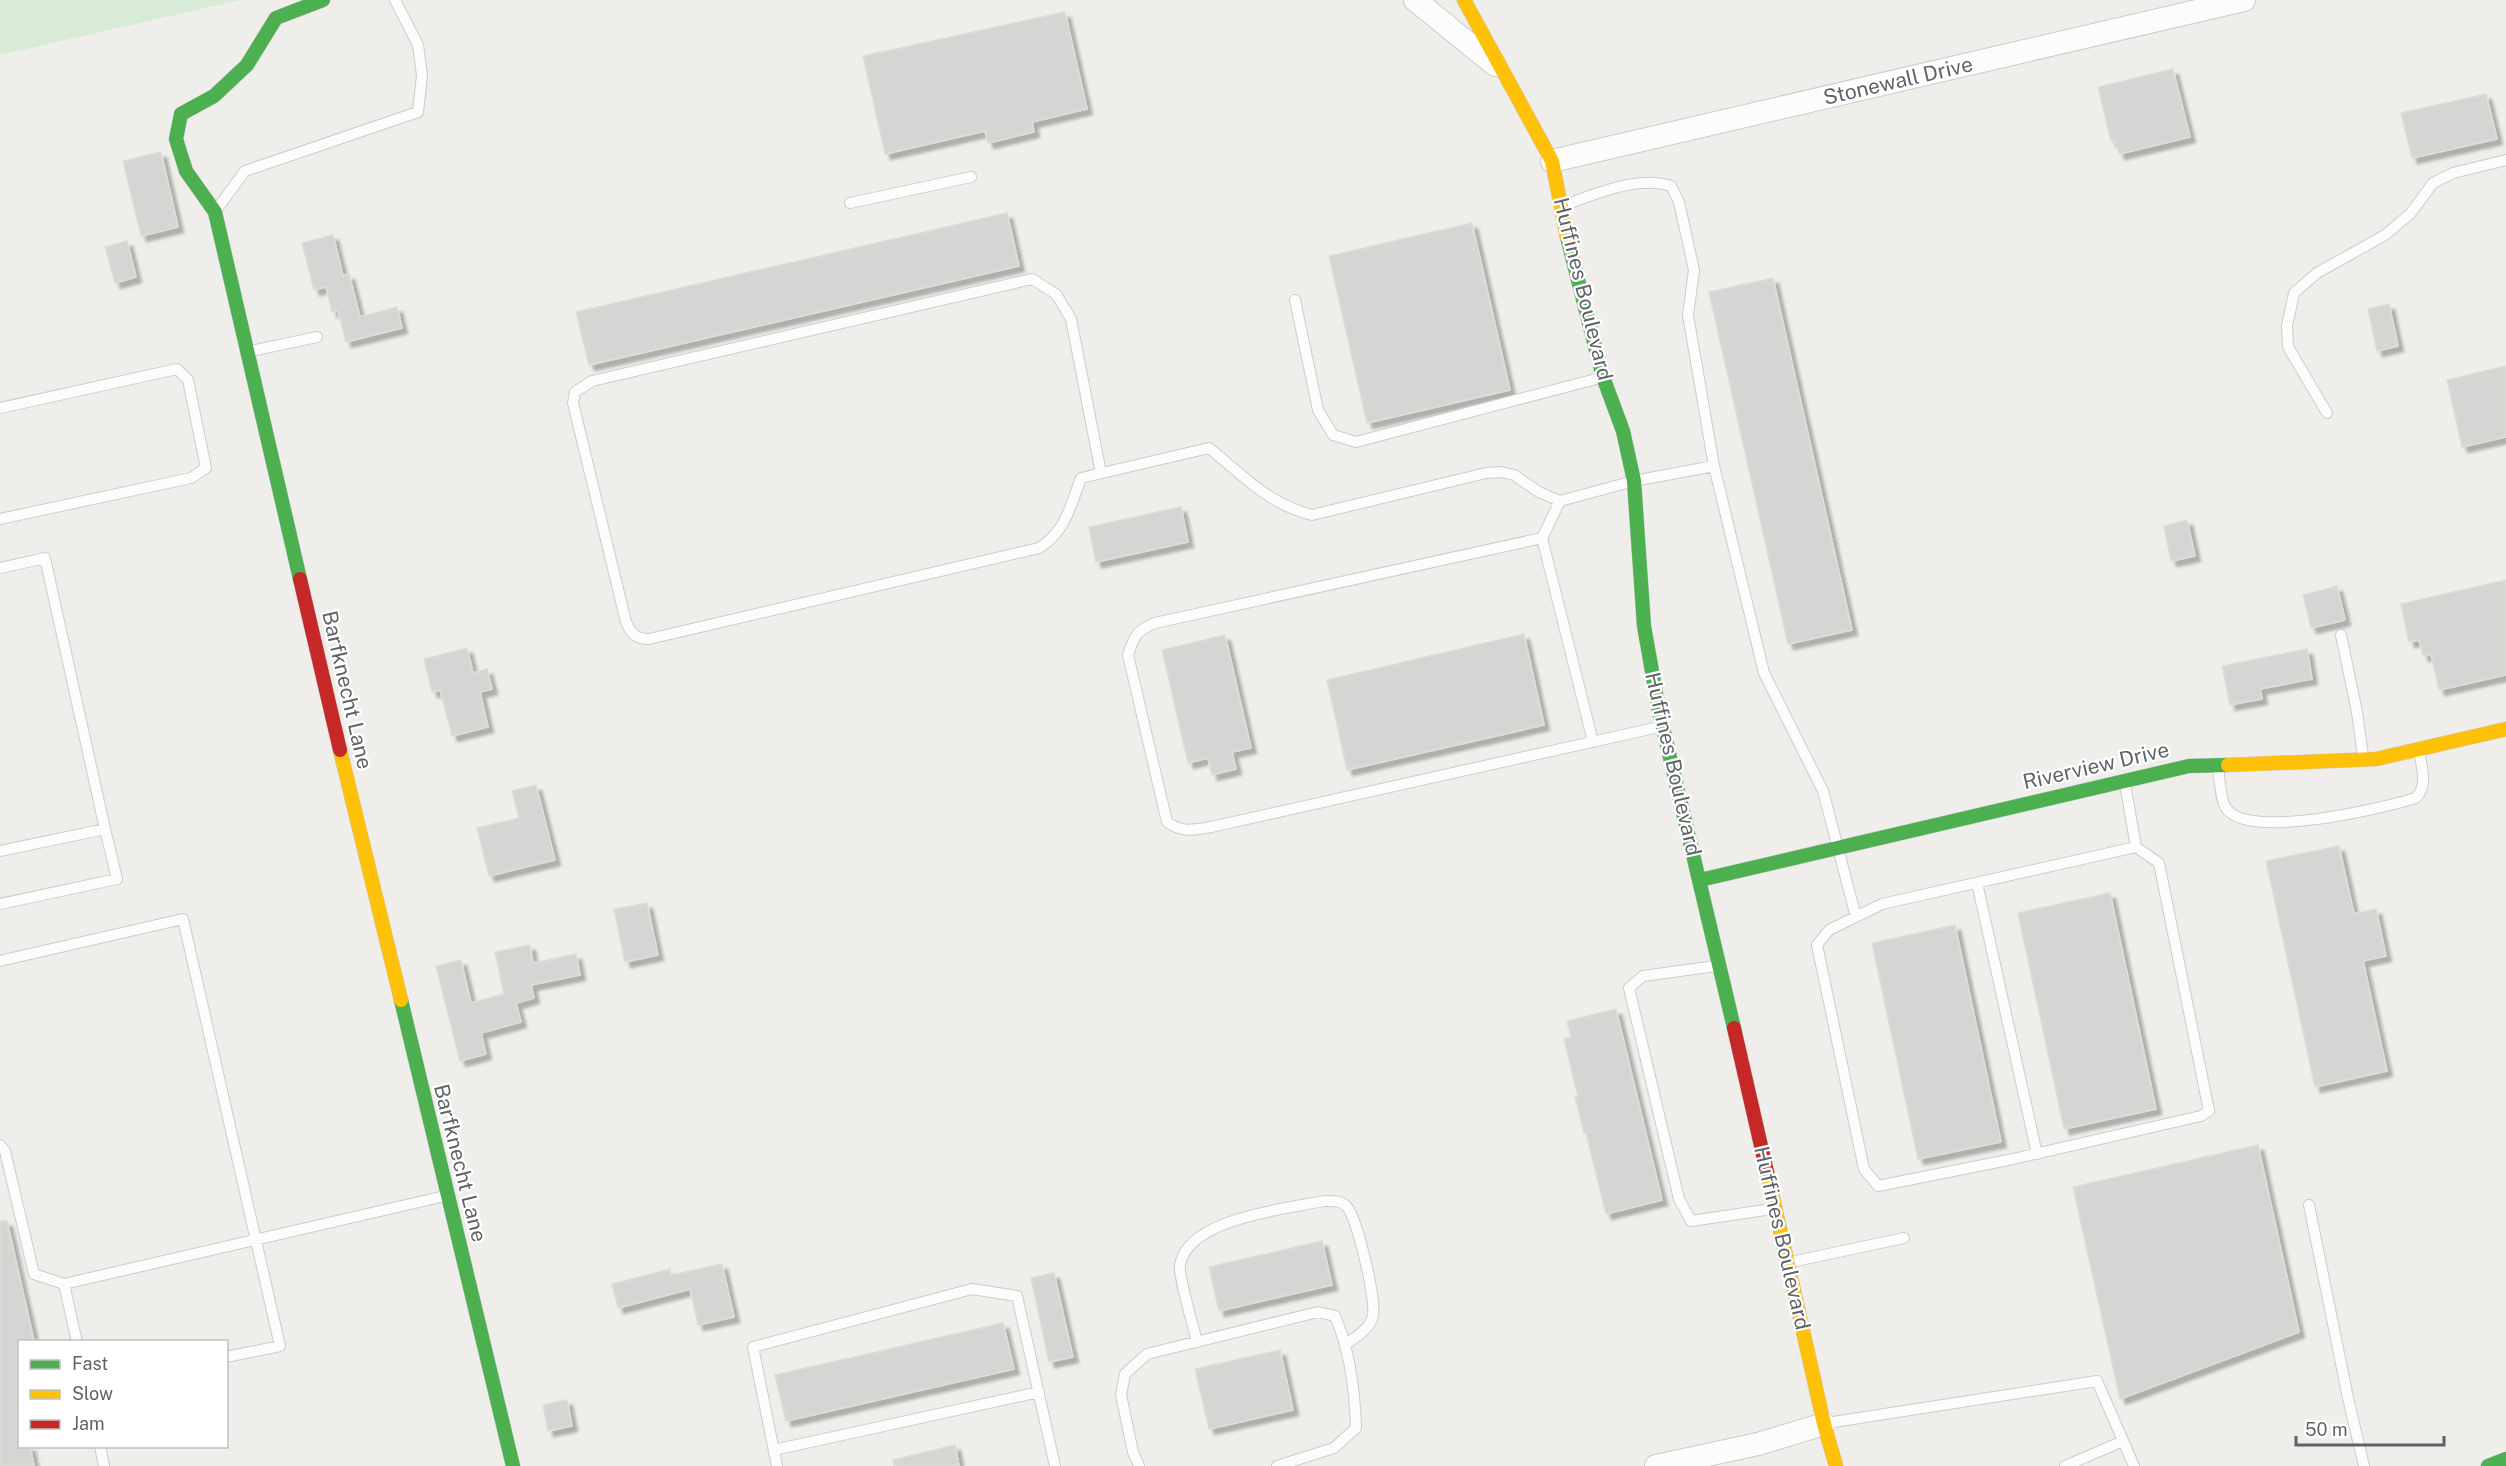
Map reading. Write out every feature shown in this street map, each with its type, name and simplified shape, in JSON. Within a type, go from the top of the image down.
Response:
[{"type":"street","name":"Barfknecht Lane","points":[[322,0],[276,18],[247,65],[214,96],[181,114],[176,140],[186,171],[215,212],[338,744],[513,1466]]},
{"type":"street","name":"Huffines Boulevard","points":[[1415,0],[1503,71]]},
{"type":"street","name":"Huffines Boulevard","points":[[1464,0],[1552,161],[1583,304],[1603,377],[1623,431],[1634,481],[1644,626],[1663,726],[1824,1424],[1836,1466]]},
{"type":"street","name":"Stonewall Drive","points":[[1552,161],[2244,0]]},
{"type":"street","name":"Riverview Drive","points":[[1700,880],[2188,766],[2376,759],[2506,729]]},
{"type":"street","points":[[1656,1466],[1758,1444],[1824,1424]]},
{"type":"street","points":[[2488,1466],[2506,1459]]},
{"type":"lane","points":[[215,212],[244,171],[418,112],[422,75],[418,45],[395,0]]},
{"type":"lane","points":[[2327,413],[2288,347],[2287,326],[2294,293],[2317,273],[2385,235],[2410,214],[2433,183],[2453,173],[2506,160]]},
{"type":"lane","points":[[850,203],[971,177]]},
{"type":"lane","points":[[1560,206],[1620,187],[1657,181],[1671,186],[1679,202],[1694,270],[1688,315],[1714,466],[1764,673],[1823,791],[1856,917]]},
{"type":"lane","points":[[1101,473],[1071,319],[1056,294],[1032,279],[592,381],[574,392],[573,404],[626,622],[630,632],[639,639],[649,639],[1039,548],[1053,539],[1062,529],[1081,478],[1209,448],[1271,500],[1293,510],[1312,515],[1486,473],[1501,472],[1514,475],[1539,492],[1560,501],[1634,481],[1714,466]]},
{"type":"lane","points":[[1295,300],[1318,410],[1333,435],[1356,442],[1603,377]]},
{"type":"lane","points":[[248,352],[317,337]]},
{"type":"lane","points":[[0,408],[177,369],[188,380],[206,468],[191,478],[0,519]]},
{"type":"lane","points":[[1560,501],[1542,538],[1593,742]]},
{"type":"lane","points":[[1542,538],[1167,620],[1142,628],[1133,640],[1128,655],[1167,822],[1177,829],[1189,831],[1211,827],[1663,726]]},
{"type":"lane","points":[[0,568],[45,558],[117,879],[0,904]]},
{"type":"lane","points":[[2341,635],[2357,712],[2363,760]]},
{"type":"lane","points":[[2217,765],[2225,808],[2236,818],[2261,824],[2348,814],[2416,798],[2422,791],[2424,780],[2419,749]]},
{"type":"lane","points":[[2124,781],[2136,847],[2158,864],[2209,1111],[2201,1116],[2037,1154],[1878,1186],[1864,1169],[1817,945],[1829,930],[1881,904],[2136,847]]},
{"type":"lane","points":[[0,851],[105,829]]},
{"type":"lane","points":[[1977,883],[2037,1154]]},
{"type":"lane","points":[[0,961],[183,919],[280,1346],[228,1357]]},
{"type":"lane","points":[[1720,966],[1643,976],[1629,988],[1679,1199],[1691,1221],[1775,1209]]},
{"type":"lane","points":[[0,1145],[5,1150],[34,1274],[64,1284],[447,1196]]},
{"type":"lane","points":[[1197,1342],[1180,1267],[1186,1249],[1196,1239],[1231,1221],[1324,1201],[1339,1201],[1348,1207],[1358,1228],[1373,1315],[1366,1329],[1345,1345]]},
{"type":"lane","points":[[2309,1205],[2364,1466]]},
{"type":"lane","points":[[1787,1263],[1904,1238]]},
{"type":"lane","points":[[64,1284],[77,1340]]},
{"type":"lane","points":[[777,1466],[753,1347],[972,1289],[1017,1296],[1055,1466]]},
{"type":"lane","points":[[1139,1466],[1132,1452],[1121,1395],[1125,1374],[1147,1354],[1318,1312],[1335,1316],[1345,1345],[1355,1402],[1356,1428],[1334,1449],[1273,1466]]},
{"type":"lane","points":[[1824,1424],[2097,1381],[2133,1466]]},
{"type":"lane","points":[[774,1450],[1039,1392]]},
{"type":"lane","points":[[2065,1466],[2123,1441]]},
{"type":"lane","points":[[100,1448],[104,1466]]},
{"type":"green space","points":[[0,0],[240,0],[0,55]]},
{"type":"building","points":[[1065,12],[1087,109],[1032,122],[1034,132],[988,143],[985,131],[885,154],[863,56]]},
{"type":"building","points":[[2173,69],[2190,137],[2119,154],[2116,140],[2111,141],[2098,87]]},
{"type":"building","points":[[2486,94],[2497,139],[2412,158],[2401,113]]},
{"type":"building","points":[[161,152],[178,227],[141,236],[123,161]]},
{"type":"building","points":[[1007,213],[1019,266],[589,365],[576,312]]},
{"type":"building","points":[[1472,223],[1510,390],[1367,423],[1329,256]]},
{"type":"building","points":[[333,235],[343,276],[349,274],[360,317],[397,307],[402,328],[346,342],[338,310],[332,312],[326,287],[314,290],[302,243]]},
{"type":"building","points":[[127,241],[136,277],[115,283],[105,247]]},
{"type":"building","points":[[1773,278],[1852,630],[1788,644],[1709,292]]},
{"type":"building","points":[[2389,304],[2398,346],[2377,351],[2368,309]]},
{"type":"building","points":[[2506,366],[2506,437],[2462,447],[2447,380]]},
{"type":"building","points":[[1181,507],[1188,542],[1096,562],[1089,527]]},
{"type":"building","points":[[2187,520],[2195,556],[2171,561],[2164,526]]},
{"type":"building","points":[[2506,580],[2506,675],[2439,690],[2431,654],[2423,656],[2419,640],[2409,642],[2401,604]]},
{"type":"building","points":[[2337,586],[2345,620],[2311,628],[2303,595]]},
{"type":"building","points":[[1524,634],[1544,725],[1347,770],[1327,680]]},
{"type":"building","points":[[1225,635],[1251,748],[1232,752],[1236,769],[1212,775],[1208,758],[1188,763],[1162,650]]},
{"type":"building","points":[[467,648],[473,673],[487,669],[492,689],[480,692],[488,727],[452,736],[440,690],[432,692],[424,659]]},
{"type":"building","points":[[2307,649],[2312,679],[2260,689],[2262,699],[2230,705],[2222,666]]},
{"type":"building","points":[[536,785],[555,860],[489,876],[477,828],[519,818],[512,791]]},
{"type":"building","points":[[2339,846],[2354,914],[2376,909],[2386,956],[2363,961],[2387,1071],[2315,1087],[2266,861]]},
{"type":"building","points":[[2110,893],[2156,1109],[2064,1129],[2018,913]]},
{"type":"building","points":[[647,903],[658,955],[625,962],[614,909]]},
{"type":"building","points":[[1955,925],[2001,1142],[1918,1159],[1872,943]]},
{"type":"building","points":[[530,945],[533,963],[576,954],[580,975],[531,985],[534,998],[516,1003],[521,1022],[481,1033],[486,1054],[460,1061],[436,966],[461,960],[471,1003],[504,994],[495,952]]},
{"type":"building","points":[[1616,1009],[1662,1200],[1606,1214],[1575,1097],[1578,1097],[1564,1039],[1571,1037],[1567,1021]]},
{"type":"building","points":[[2258,1145],[2299,1332],[2120,1399],[2073,1187]]},
{"type":"building","points":[[0,1221],[7,1221],[34,1340],[18,1340],[18,1448],[30,1448],[34,1466],[0,1466]]},
{"type":"building","points":[[1322,1241],[1332,1285],[1219,1311],[1209,1267]]},
{"type":"building","points":[[722,1264],[734,1317],[698,1325],[690,1289],[618,1308],[612,1284],[670,1269],[671,1275]]},
{"type":"building","points":[[1054,1273],[1073,1357],[1049,1362],[1031,1278]]},
{"type":"building","points":[[1003,1323],[1014,1369],[786,1421],[775,1375]]},
{"type":"building","points":[[1280,1350],[1293,1410],[1209,1429],[1195,1369]]},
{"type":"building","points":[[567,1400],[572,1426],[548,1431],[543,1405]]},
{"type":"building","points":[[955,1445],[959,1466],[894,1466],[893,1460]]},
{"type":"traffic: fast","points":[[300,579],[215,212],[186,171],[176,139],[181,114],[214,96],[247,65],[276,18],[323,0]]},
{"type":"traffic: fast","points":[[1567,237],[1603,377],[1623,431],[1634,481],[1644,626],[1659,711],[1734,1028]]},
{"type":"traffic: fast","points":[[1700,880],[2189,766],[2228,765]]},
{"type":"traffic: fast","points":[[401,1000],[513,1466]]},
{"type":"traffic: fast","points":[[2488,1466],[2506,1459]]},
{"type":"traffic: slow","points":[[1464,0],[1552,161],[1567,237]]},
{"type":"traffic: slow","points":[[2228,765],[2376,759],[2506,729]]},
{"type":"traffic: slow","points":[[340,750],[401,1000]]},
{"type":"traffic: slow","points":[[1767,1172],[1824,1424],[1836,1466]]},
{"type":"traffic: jam","points":[[300,579],[340,750]]},
{"type":"traffic: jam","points":[[1734,1028],[1767,1172]]}]
